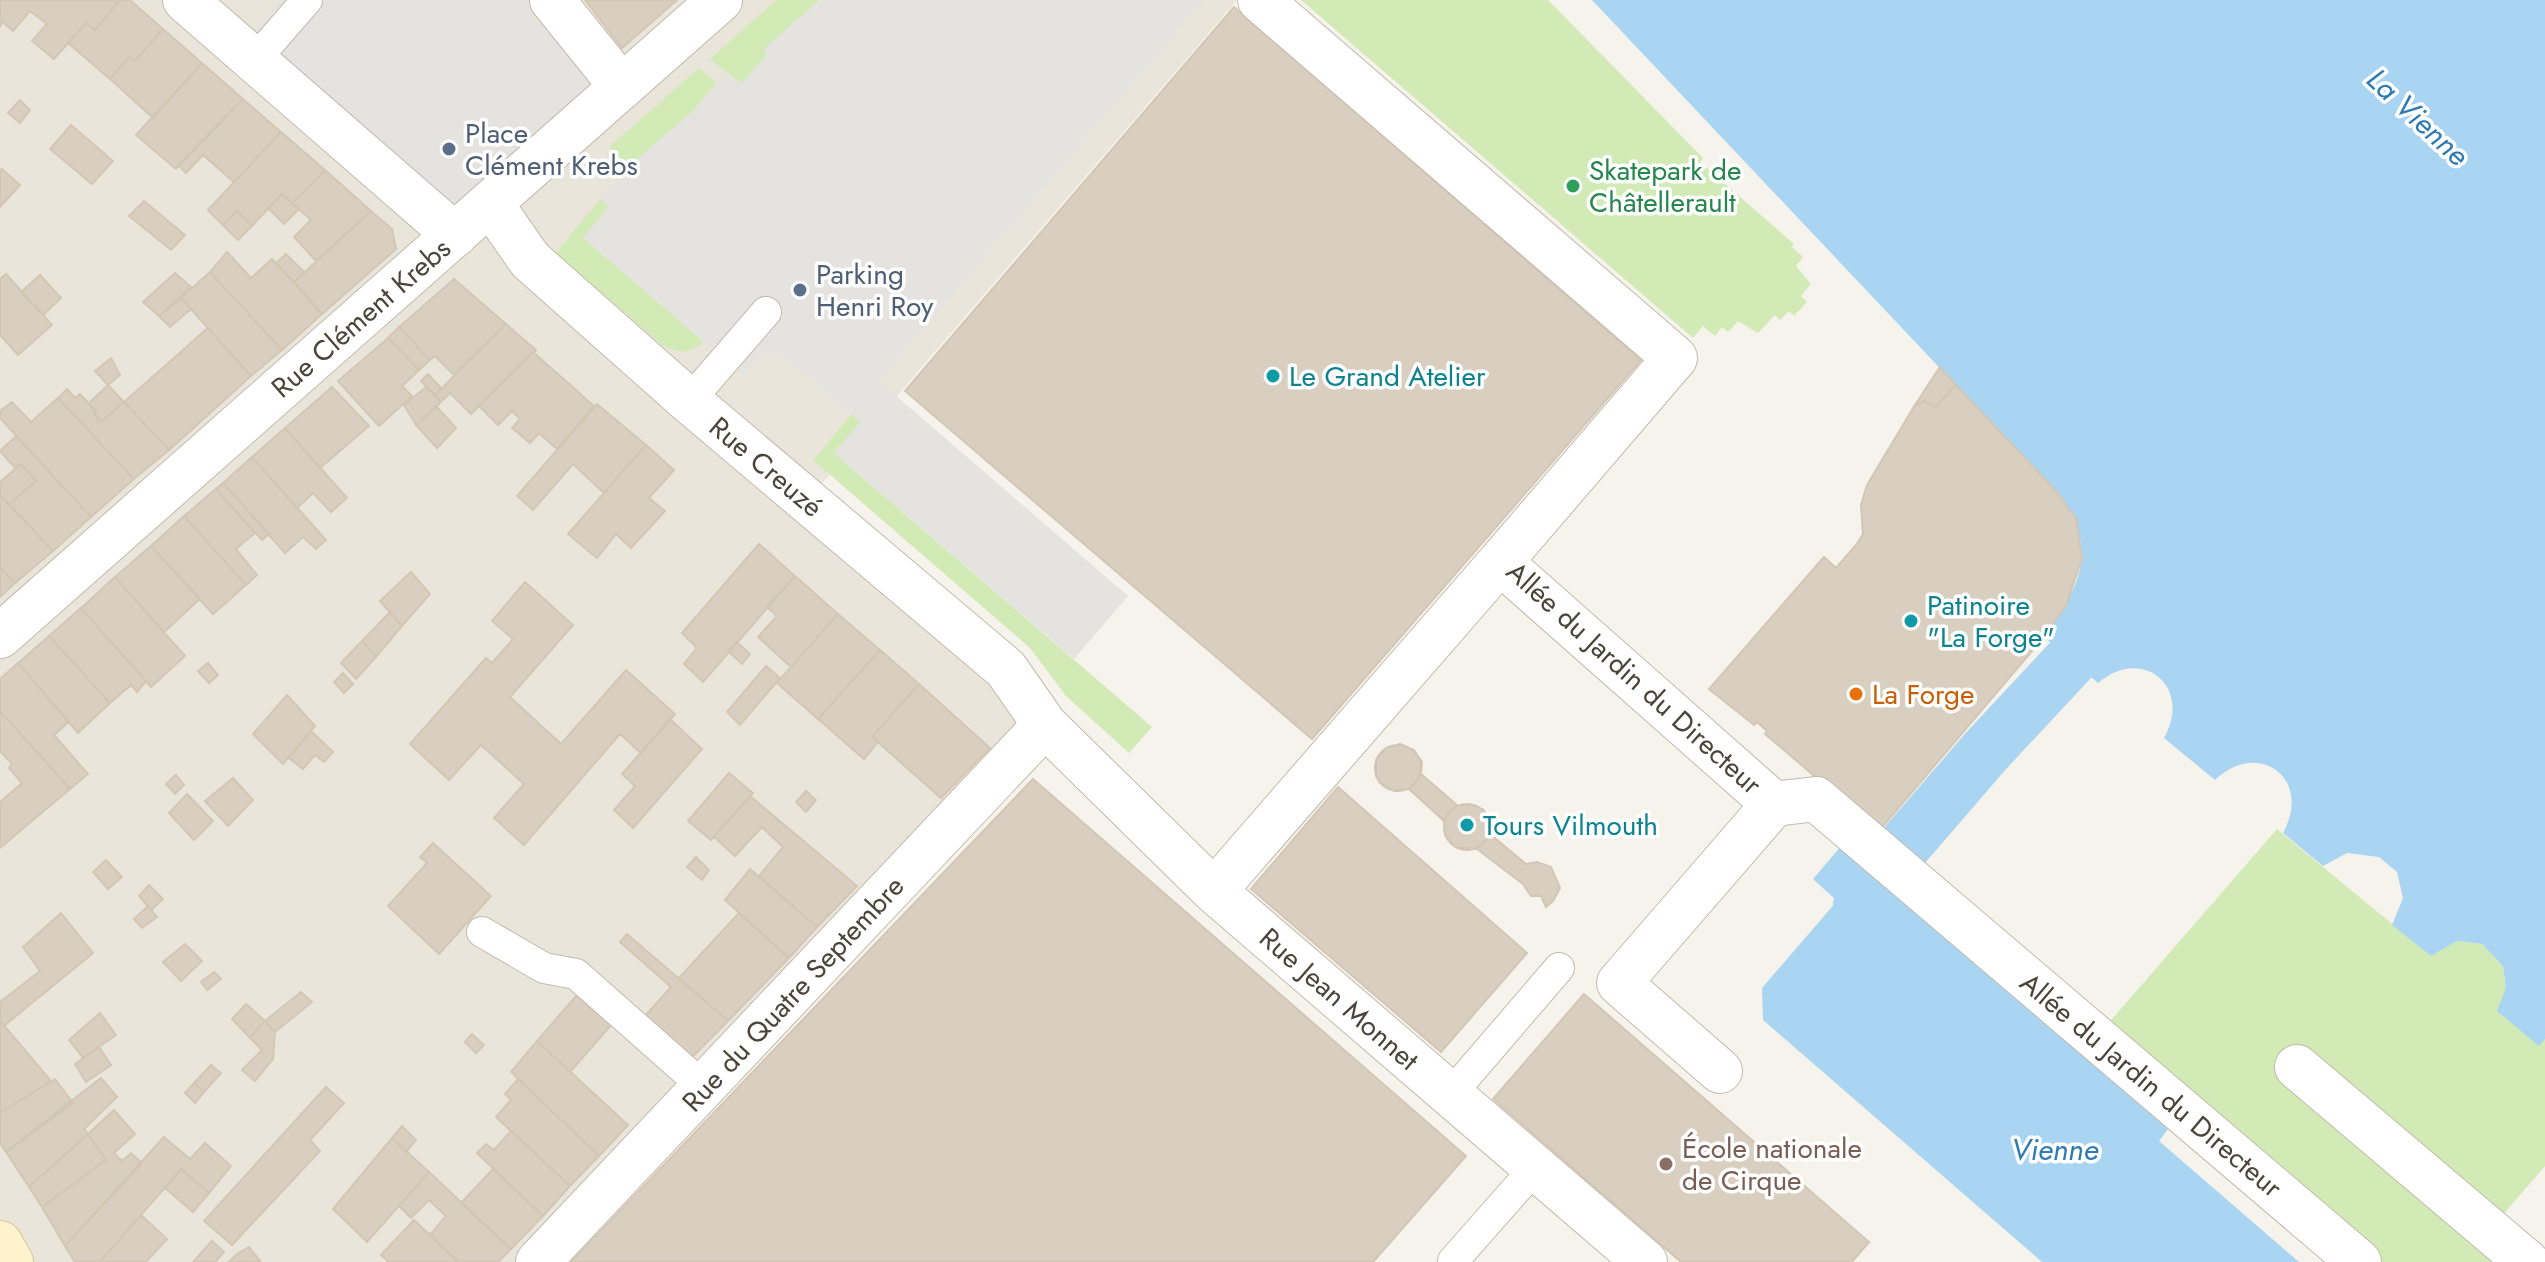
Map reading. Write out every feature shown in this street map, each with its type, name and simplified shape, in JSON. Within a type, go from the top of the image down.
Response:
[{"type":"main road","points":[[0,1243],[11,1262]]},
{"type":"street","points":[[185,0],[455,235]]},
{"type":"street","points":[[552,0],[622,87]]},
{"type":"street","name":"Rue Clément Krebs","points":[[0,636],[720,0]]},
{"type":"street","name":"Allée du Jardin du Directeur","points":[[1260,0],[1675,358],[1500,562],[1774,804],[1816,799],[2359,1262]]},
{"type":"street","name":"Rue Creuzé","points":[[491,204],[530,260],[689,401],[1006,669],[1045,725]]},
{"type":"street","points":[[1214,891],[1500,562]]},
{"type":"street","name":"Rue Jean Monnet","points":[[1045,725],[1214,891],[1645,1262]]},
{"type":"street","name":"Rue du Quatre Septembre","points":[[538,1262],[1045,725]]},
{"type":"street","points":[[1720,1071],[1619,983],[1774,804]]},
{"type":"street","points":[[2297,1067],[2527,1262]]},
{"type":"lane","points":[[254,61],[307,0]]},
{"type":"lane","points":[[689,401],[766,312]]},
{"type":"lane","points":[[482,932],[544,968],[576,974],[705,1088]]},
{"type":"lane","points":[[1450,1095],[1559,968]]},
{"type":"lane","points":[[1453,1261],[1535,1168]]},
{"type":"shaded area","points":[[0,0],[1237,0],[805,503],[1057,720],[538,1262],[0,1262]]},
{"type":"shaded area","name":"Place Clément Krebs","points":[[280,0],[525,0],[592,86],[449,211],[248,37]]},
{"type":"shaded area","name":"Parking Henri Roy","points":[[820,0],[1204,0],[879,381],[1128,596],[1074,659],[834,453],[860,422],[816,383],[773,351],[763,353],[744,375],[583,238],[609,207],[600,199],[629,166],[691,113],[726,72],[742,84],[767,54],[763,50]]},
{"type":"green space","points":[[776,0],[820,0],[764,49],[767,54],[742,84],[710,59]]},
{"type":"green space","name":"Skatepark de Châtellerault","points":[[1301,0],[1548,0],[1703,158],[1700,162],[1794,244],[1792,247],[1803,257],[1796,266],[1811,284],[1801,296],[1807,302],[1794,316],[1789,311],[1780,320],[1775,315],[1758,333],[1738,321],[1728,332],[1722,327],[1715,336],[1703,326],[1693,338]]},
{"type":"green space","points":[[699,68],[717,83],[691,113],[629,166],[609,147]]},
{"type":"green space","points":[[600,199],[609,207],[583,238],[704,342],[699,346],[684,351],[662,345],[556,253]]},
{"type":"green space","points":[[852,414],[861,422],[834,453],[1152,727],[1129,753],[1066,696],[1030,648],[813,460]]},
{"type":"green space","points":[[2277,829],[2431,956],[2457,941],[2482,944],[2503,966],[2506,988],[2538,1045],[2545,1039],[2545,1166],[2476,1246],[2494,1262],[2383,1262],[2106,1026]]},
{"type":"water","name":"La Vienne","points":[[1592,0],[2545,0],[2545,1039],[2539,1046],[2497,1011],[2506,988],[2503,966],[2482,944],[2457,941],[2431,956],[2392,925],[2403,898],[2397,872],[2379,857],[2347,853],[2323,866],[2283,833],[2290,813],[2291,796],[2286,781],[2277,770],[2264,764],[2248,763],[2232,768],[2215,780],[2164,738],[2171,719],[2172,702],[2167,688],[2158,677],[2146,670],[2131,668],[2115,672],[2098,683],[2044,637],[2068,599],[2080,566],[2078,532],[2057,492]]},
{"type":"water","name":"Vienne","points":[[1842,845],[2171,1125],[2159,1141],[2299,1262],[2042,1262],[1763,1020],[1762,988],[1837,901],[1813,879]]},
{"type":"building","points":[[0,0],[120,0],[95,30],[86,23],[54,59],[32,41],[47,24],[30,11],[13,31],[3,22],[0,26]]},
{"type":"building","points":[[120,0],[130,0],[163,29],[135,61],[129,57],[110,79],[68,43],[86,23],[95,30]]},
{"type":"building","points":[[585,0],[677,0],[622,48]]},
{"type":"building","name":"Le Grand Atelier","points":[[1234,7],[1641,360],[1312,739],[905,391]]},
{"type":"building","points":[[163,29],[202,63],[153,118],[110,79],[129,57],[135,61]]},
{"type":"building","points":[[202,63],[243,99],[176,169],[136,135]]},
{"type":"building","points":[[243,99],[281,132],[234,182],[203,155],[186,173],[178,165]]},
{"type":"building","points":[[20,100],[30,110],[20,123],[8,113]]},
{"type":"building","points":[[71,125],[113,161],[92,184],[50,149]]},
{"type":"building","points":[[281,132],[325,170],[292,203],[282,194],[252,226],[237,211],[223,225],[208,210]]},
{"type":"building","points":[[0,170],[20,185],[0,207]]},
{"type":"building","points":[[325,170],[371,211],[316,261],[294,237],[311,220],[292,203]]},
{"type":"building","points":[[282,194],[299,209],[284,224],[268,208]]},
{"type":"building","points":[[144,201],[185,235],[171,250],[129,216]]},
{"type":"building","points":[[237,211],[252,226],[238,240],[223,225]]},
{"type":"building","points":[[371,211],[392,229],[396,249],[322,314],[294,282]]},
{"type":"building","points":[[227,252],[251,278],[272,259],[322,314],[282,350],[210,272]]},
{"type":"building","points":[[286,254],[305,273],[294,282],[276,263]]},
{"type":"building","points":[[210,272],[282,350],[251,376],[181,298]]},
{"type":"building","points":[[175,273],[191,287],[159,316],[143,302]]},
{"type":"building","points":[[6,274],[52,325],[18,355],[0,335],[0,279]]},
{"type":"building","points":[[40,275],[61,298],[43,315],[21,292]]},
{"type":"building","points":[[454,279],[506,324],[454,375],[435,356],[430,360],[399,327]]},
{"type":"building","points":[[181,298],[191,309],[170,327],[159,316]]},
{"type":"building","points":[[506,324],[536,350],[471,414],[450,393],[441,402],[435,395]]},
{"type":"building","points":[[399,327],[430,360],[419,370],[388,338]]},
{"type":"building","points":[[208,328],[251,376],[169,450],[124,402]]},
{"type":"building","points":[[388,338],[419,370],[402,386],[412,396],[379,426],[338,381]]},
{"type":"building","points":[[533,352],[594,406],[557,449],[539,433],[530,443],[512,428],[520,419],[512,411],[498,425],[479,406]]},
{"type":"building","points":[[111,358],[120,375],[108,385],[95,371]]},
{"type":"building","points":[[1940,367],[1956,385],[1936,407],[1924,401],[1915,405]]},
{"type":"building","points":[[428,374],[441,388],[435,395],[421,381]]},
{"type":"building","points":[[108,385],[124,402],[101,422],[89,403]]},
{"type":"building","name":"Patinoire \"La Forge\"","points":[[1956,385],[2057,492],[2076,519],[2082,559],[2066,605],[2044,637],[1879,831],[1765,734],[1767,731],[1757,722],[1754,725],[1709,689],[1824,557],[1836,568],[1856,545],[1863,534],[1861,505],[1867,485],[1915,405],[1924,401],[1936,407]]},
{"type":"building","points":[[332,387],[369,426],[320,468],[285,428]]},
{"type":"building","points":[[426,387],[441,402],[416,425],[404,405]]},
{"type":"building","points":[[67,389],[75,398],[80,394],[96,411],[94,415],[101,422],[124,402],[169,450],[134,479],[58,398]]},
{"type":"building","points":[[58,398],[134,479],[91,517],[0,418],[0,411],[12,402],[31,422]]},
{"type":"building","points":[[597,404],[646,445],[604,493],[573,464],[533,510],[517,496]]},
{"type":"building","points":[[436,406],[456,428],[437,448],[416,425]]},
{"type":"building","points":[[285,428],[347,498],[331,512],[313,493],[297,508],[252,457]]},
{"type":"building","points":[[16,436],[91,517],[53,551],[9,504],[36,481],[21,464],[15,468],[0,451]]},
{"type":"building","points":[[646,445],[674,470],[649,498],[665,511],[631,548],[616,534],[597,558],[568,534]]},
{"type":"building","points":[[252,457],[326,540],[316,549],[303,537],[285,553],[223,483]]},
{"type":"building","points":[[21,464],[36,481],[9,504],[0,495],[0,482]]},
{"type":"building","points":[[223,483],[269,534],[262,540],[216,489]]},
{"type":"building","points":[[216,489],[255,533],[236,549],[257,575],[246,585],[184,516]]},
{"type":"building","points":[[0,495],[53,551],[15,583],[0,567]]},
{"type":"building","points":[[184,516],[246,585],[213,614],[151,546]]},
{"type":"building","points":[[759,544],[795,576],[703,682],[684,664],[697,648],[682,633]]},
{"type":"building","points":[[151,546],[200,599],[164,632],[115,577]]},
{"type":"building","points":[[0,567],[15,583],[0,597]]},
{"type":"building","points":[[411,572],[430,594],[402,626],[380,601]]},
{"type":"building","points":[[795,576],[838,614],[791,667],[758,637],[777,616],[767,607]]},
{"type":"building","points":[[115,577],[185,656],[151,687],[81,608]]},
{"type":"building","points":[[525,582],[573,625],[510,697],[561,744],[626,670],[675,714],[641,753],[620,734],[524,845],[494,818],[524,784],[481,745],[449,780],[410,744],[486,658],[492,663],[513,639],[492,621]]},
{"type":"building","points":[[81,608],[146,681],[137,692],[131,685],[110,703],[49,636]]},
{"type":"building","points":[[390,612],[402,626],[376,657],[362,641]]},
{"type":"building","points":[[838,614],[880,650],[818,719],[777,683]]},
{"type":"building","points":[[49,636],[110,703],[78,733],[18,663]]},
{"type":"building","points":[[362,641],[376,657],[356,679],[341,663]]},
{"type":"building","points":[[737,642],[750,654],[742,664],[728,651]]},
{"type":"building","points":[[880,650],[919,684],[872,737],[878,742],[864,759],[818,719]]},
{"type":"building","points":[[18,663],[69,722],[54,735],[88,774],[70,789],[0,711],[0,679]]},
{"type":"building","points":[[208,663],[218,675],[209,683],[198,671]]},
{"type":"building","points":[[766,666],[780,678],[740,725],[727,712]]},
{"type":"building","points":[[343,673],[353,684],[344,693],[334,682]]},
{"type":"building","points":[[919,684],[990,748],[941,798],[872,737]]},
{"type":"building","points":[[287,695],[315,726],[283,764],[253,734]]},
{"type":"building","points":[[0,711],[70,789],[0,848],[0,802],[22,783],[9,768],[12,764],[0,751]]},
{"type":"building","points":[[670,719],[702,749],[633,828],[614,810],[635,786],[622,774]]},
{"type":"building","points":[[311,731],[333,752],[324,762],[315,755],[303,769],[289,758]]},
{"type":"building","name":"Tours Vilmouth","points":[[1400,744],[1414,750],[1422,762],[1421,774],[1458,806],[1469,804],[1483,809],[1491,822],[1490,834],[1526,864],[1537,862],[1551,867],[1560,888],[1553,901],[1546,907],[1541,896],[1531,896],[1523,884],[1477,849],[1455,847],[1445,835],[1444,821],[1409,789],[1394,791],[1380,783],[1376,776],[1376,760],[1386,748]]},
{"type":"building","points":[[1398,745],[1414,752],[1421,768],[1414,784],[1398,791],[1382,784],[1375,768],[1382,752]]},
{"type":"building","points":[[729,773],[753,793],[711,840],[688,821]]},
{"type":"building","points":[[176,775],[184,785],[175,794],[166,784]]},
{"type":"building","points":[[233,778],[253,800],[228,826],[205,801]]},
{"type":"building","points":[[1033,779],[1466,1156],[1373,1262],[571,1262]]},
{"type":"building","points":[[1338,787],[1527,953],[1441,1052],[1251,889]]},
{"type":"building","points":[[806,791],[816,800],[806,812],[796,802]]},
{"type":"building","points":[[187,794],[213,821],[194,840],[169,813]]},
{"type":"building","points":[[750,796],[857,886],[817,927],[759,876],[783,847],[762,827],[735,856],[714,837]]},
{"type":"building","points":[[1467,804],[1483,811],[1490,827],[1483,843],[1467,850],[1451,843],[1444,827],[1451,811]]},
{"type":"building","points":[[433,843],[491,896],[439,954],[388,906],[427,863],[420,857]]},
{"type":"building","points":[[696,857],[709,870],[702,880],[687,867]]},
{"type":"building","points":[[106,860],[122,877],[108,889],[93,872]]},
{"type":"building","points":[[750,869],[817,927],[789,958],[725,900]]},
{"type":"building","points":[[149,885],[163,899],[151,910],[139,896]]},
{"type":"building","points":[[148,906],[157,917],[142,928],[134,919]]},
{"type":"building","points":[[61,913],[93,953],[5,1025],[0,1023],[0,1002],[40,971],[23,947]]},
{"type":"building","points":[[739,913],[789,958],[728,1021],[679,978]]},
{"type":"building","points":[[627,934],[728,1021],[691,1058],[645,1016],[671,987],[620,942]]},
{"type":"building","points":[[185,944],[202,961],[181,981],[163,962]]},
{"type":"building","points":[[214,972],[221,979],[207,990],[201,982]]},
{"type":"building","points":[[301,992],[312,1002],[275,1032],[265,1021]]},
{"type":"building","points":[[1584,994],[1869,1242],[1852,1262],[1681,1262],[1493,1099]]},
{"type":"building","points":[[577,995],[611,1025],[570,1072],[537,1041]]},
{"type":"building","points":[[246,1004],[265,1021],[250,1038],[232,1019]]},
{"type":"building","points":[[100,1013],[116,1035],[83,1058],[69,1040]]},
{"type":"building","points":[[265,1021],[275,1032],[273,1059],[255,1081],[242,1070],[262,1050],[250,1038]]},
{"type":"building","points":[[0,1023],[51,1081],[0,1113]]},
{"type":"building","points":[[472,1034],[484,1045],[476,1053],[465,1042]]},
{"type":"building","points":[[537,1041],[628,1125],[599,1156],[511,1072]]},
{"type":"building","points":[[99,1047],[111,1065],[86,1082],[75,1064]]},
{"type":"building","points":[[211,1065],[221,1073],[204,1092],[194,1083]]},
{"type":"building","points":[[101,1078],[117,1097],[84,1129],[88,1134],[29,1187],[6,1152]]},
{"type":"building","points":[[55,1079],[73,1103],[6,1152],[0,1143],[0,1113]]},
{"type":"building","points":[[518,1079],[599,1156],[570,1186],[496,1117],[511,1100],[505,1094]]},
{"type":"building","points":[[194,1083],[204,1092],[195,1103],[185,1093]]},
{"type":"building","points":[[326,1087],[344,1103],[310,1140],[320,1151],[232,1245],[204,1221]]},
{"type":"building","points":[[114,1110],[135,1134],[114,1153],[122,1161],[131,1153],[142,1163],[65,1246],[42,1207],[106,1160],[88,1134]]},
{"type":"building","points":[[402,1126],[416,1140],[406,1152],[392,1138]]},
{"type":"building","points":[[511,1131],[570,1186],[543,1216],[477,1153],[486,1144],[494,1150]]},
{"type":"building","points":[[88,1134],[106,1160],[42,1207],[29,1187]]},
{"type":"building","points":[[164,1137],[190,1159],[205,1143],[231,1166],[209,1193],[181,1169],[100,1262],[75,1262],[65,1246]]},
{"type":"building","points":[[392,1138],[429,1172],[367,1242],[333,1209]]},
{"type":"building","points":[[181,1169],[209,1193],[193,1212],[165,1188]]},
{"type":"building","points":[[493,1169],[543,1216],[511,1249],[461,1203]]},
{"type":"building","points":[[429,1172],[511,1249],[498,1262],[458,1262],[430,1235],[446,1216],[429,1200],[411,1218],[399,1206]]},
{"type":"building","points":[[141,1215],[167,1239],[146,1262],[100,1262]]},
{"type":"building","points":[[414,1220],[458,1262],[389,1262],[381,1255]]},
{"type":"building","points":[[212,1241],[224,1252],[215,1262],[193,1262]]},
{"type":"building","points":[[249,1247],[261,1262],[229,1262],[237,1254]]},
{"type":"waterway","points":[[1860,905],[1878,876],[1985,752],[2122,605]]},
{"type":"place","name":"Place Clément Krebs","points":[[449,149]]},
{"type":"place","name":"Skatepark de Châtellerault","points":[[1573,186]]},
{"type":"place","name":"Parking Henri Roy","points":[[800,290]]},
{"type":"place","name":"Le Grand Atelier","points":[[1273,376]]},
{"type":"place","name":"Patinoire \"La Forge\"","points":[[1911,621]]},
{"type":"place","name":"La Forge","points":[[1856,694]]},
{"type":"place","name":"Tours Vilmouth","points":[[1467,825]]},
{"type":"place","name":"École nationale de Cirque","points":[[1666,1164]]}]
